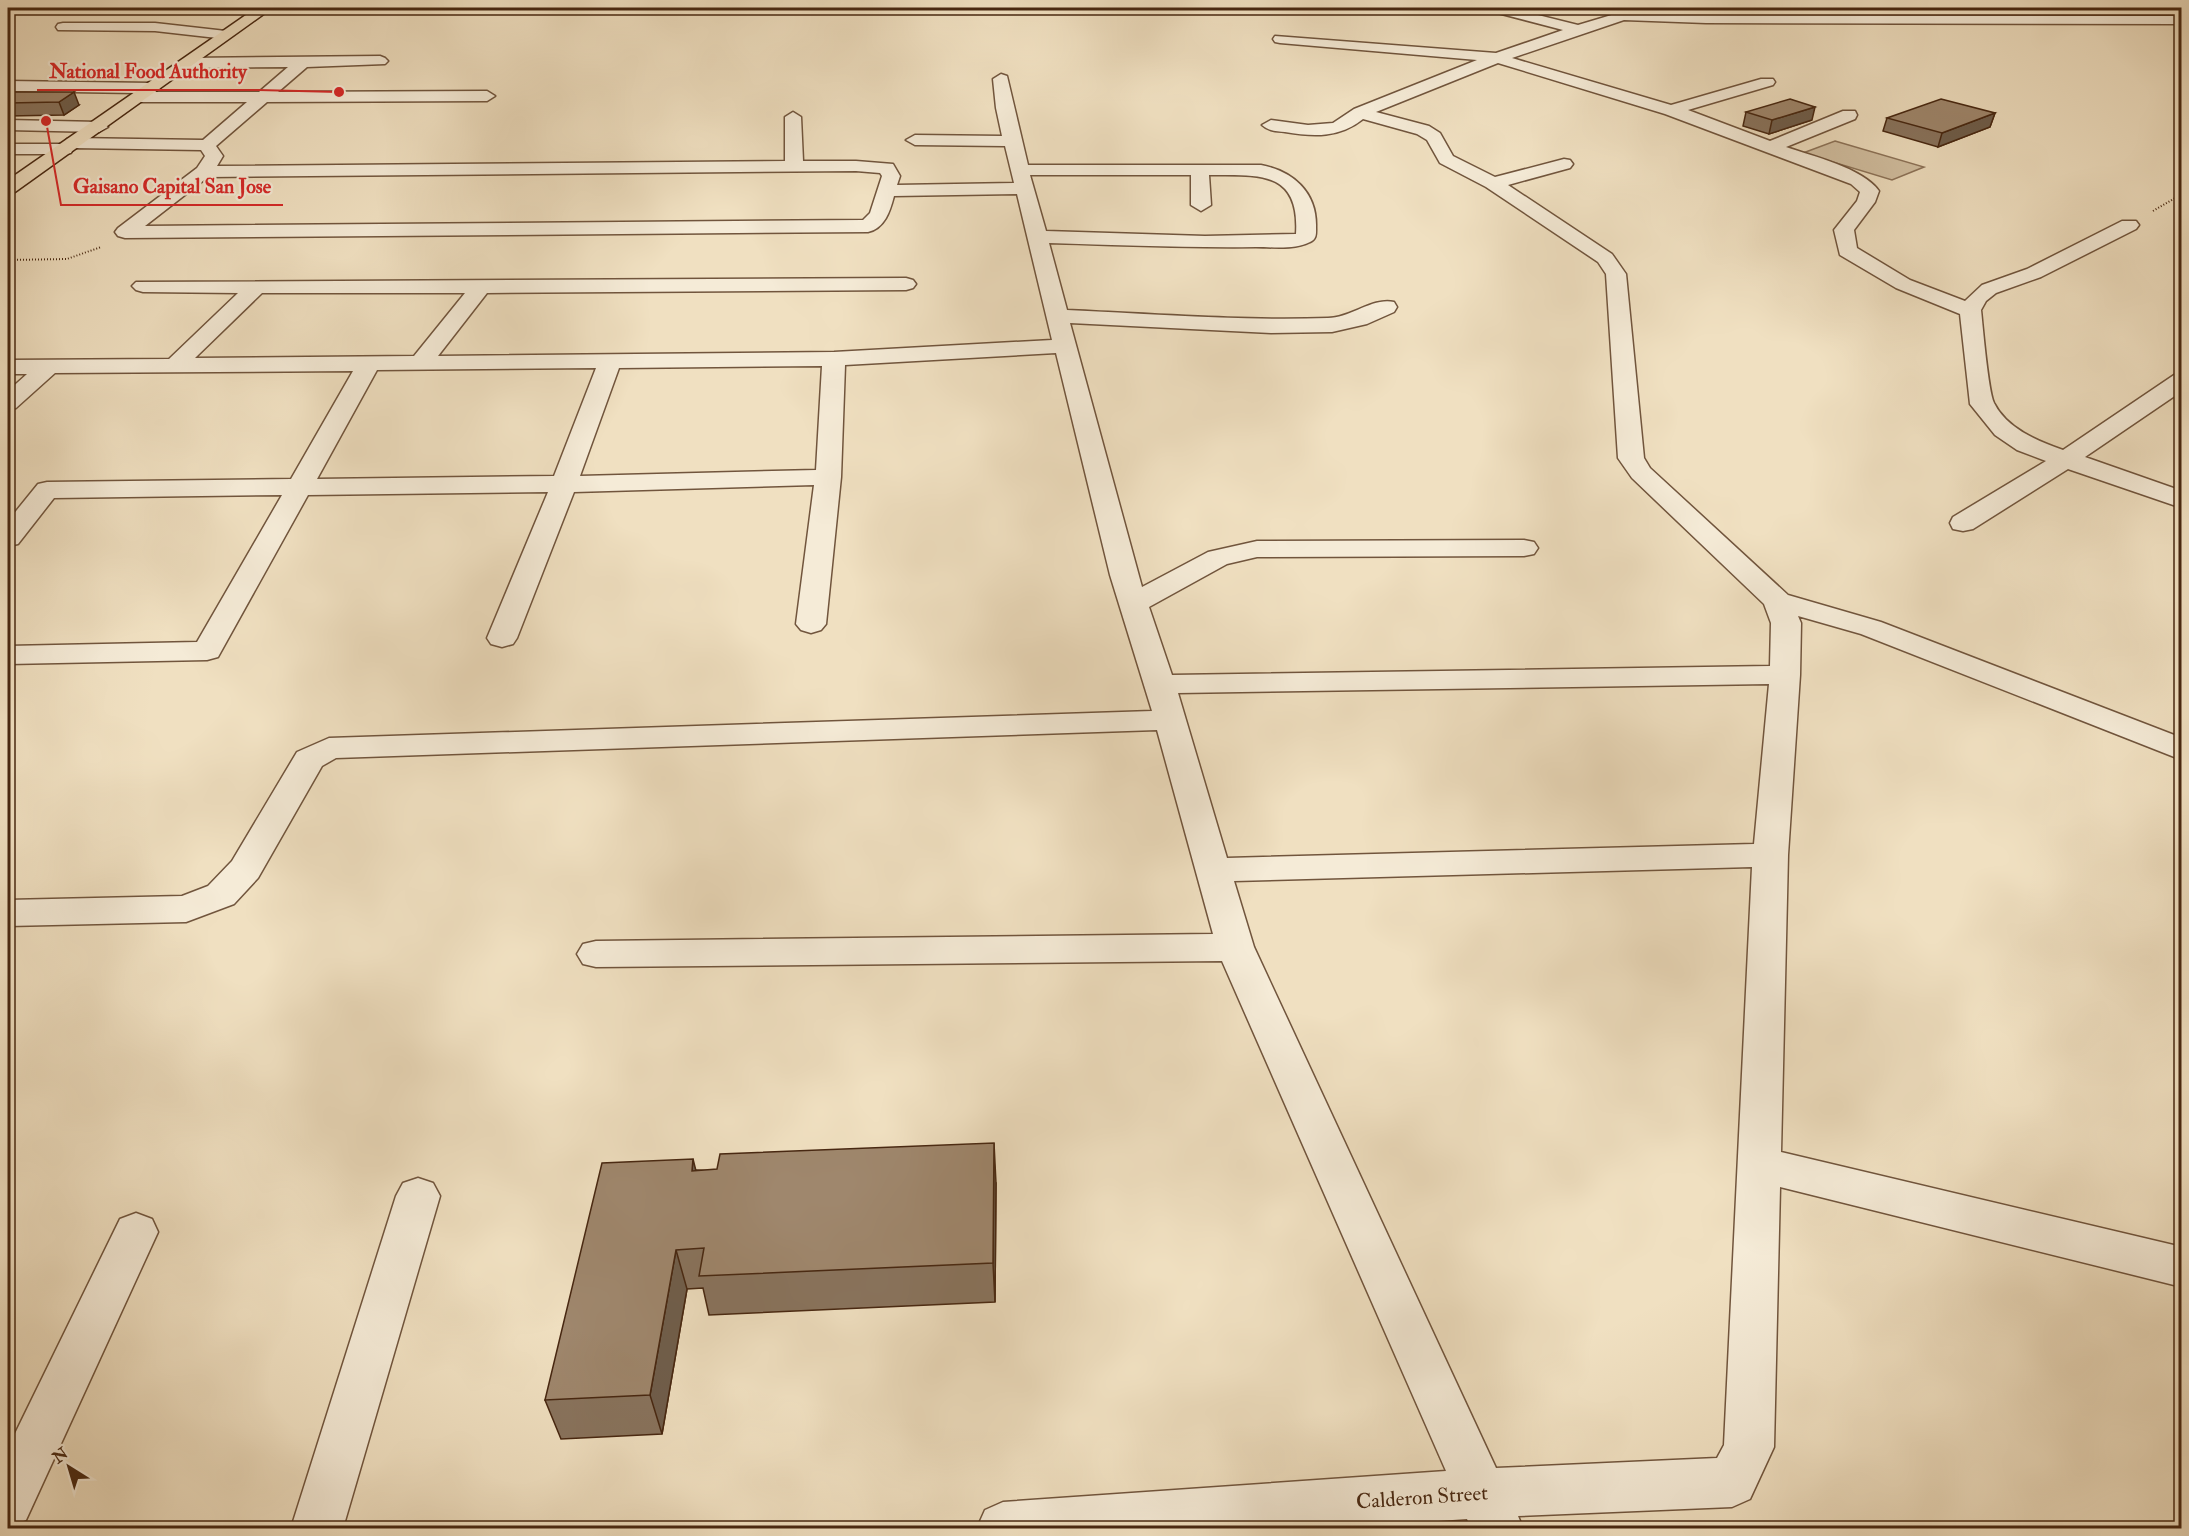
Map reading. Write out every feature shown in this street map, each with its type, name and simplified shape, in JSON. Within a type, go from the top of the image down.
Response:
[{"type":"main road","points":[[8,188],[99,127],[152,87],[266,8]]},
{"type":"street","points":[[1495,8],[1579,30]]},
{"type":"street","points":[[1271,125],[1332,131],[1346,125],[1360,113],[1434,80],[1494,57],[1648,8]]},
{"type":"street","points":[[1623,15],[1718,19],[2181,21]]},
{"type":"street","points":[[63,27],[155,27],[226,35]]},
{"type":"street","points":[[1280,39],[1494,57],[1671,110],[1857,180],[1870,191],[1866,202],[1844,230],[1847,251],[1904,284],[1970,310]]},
{"type":"street","points":[[8,149],[171,143],[207,145],[266,97],[303,62]]},
{"type":"street","points":[[189,63],[380,62]]},
{"type":"street","points":[[1001,79],[1004,108],[1124,575],[1160,684],[1235,947],[1488,1511]]},
{"type":"street","points":[[1671,110],[1767,82]]},
{"type":"street","points":[[8,87],[152,87]]},
{"type":"street","points":[[138,98],[487,96]]},
{"type":"street","points":[[1360,113],[1423,130],[1434,137],[1446,159],[1493,183],[1605,258],[1616,274],[1631,458],[1641,473],[1778,601],[1786,624],[1785,675],[1770,855],[1758,1164],[2181,1267]]},
{"type":"street","points":[[1770,147],[1849,115]]},
{"type":"street","points":[[794,117],[794,166]]},
{"type":"street","points":[[8,125],[99,127]]},
{"type":"street","points":[[915,140],[1020,166]]},
{"type":"street","points":[[124,232],[204,172],[214,156],[207,145]]},
{"type":"street","points":[[1493,183],[1564,164]]},
{"type":"street","points":[[124,232],[868,226],[879,215],[891,176],[887,168],[794,166],[204,172]]},
{"type":"street","points":[[887,191],[1020,166],[1261,170],[1276,172],[1285,177],[1305,205],[1306,237],[1298,240],[1204,242],[1036,237]]},
{"type":"street","points":[[1200,170],[1201,205]]},
{"type":"street","points":[[2129,225],[2034,273],[1989,289],[1978,297],[1970,310],[1982,404],[2004,430],[2026,445],[2181,500]]},
{"type":"street","points":[[143,286],[906,284]]},
{"type":"street","points":[[420,364],[482,286]]},
{"type":"street","points":[[175,365],[256,287]]},
{"type":"street","points":[[8,367],[609,363],[834,358],[1060,331],[1332,325],[1359,319],[1386,307]]},
{"type":"street","points":[[811,624],[828,477],[834,358]]},
{"type":"street","points":[[502,638],[564,484],[609,363]]},
{"type":"street","points":[[8,656],[207,651],[368,364]]},
{"type":"street","points":[[8,403],[50,366]]},
{"type":"street","points":[[1963,523],[2066,459],[2181,380]]},
{"type":"street","points":[[8,538],[47,490],[564,484],[828,477]]},
{"type":"street","points":[[1135,603],[1218,558],[1257,549],[1524,548]]},
{"type":"street","points":[[1778,601],[1871,628],[2181,750]]},
{"type":"street","points":[[1160,684],[1785,675]]},
{"type":"street","points":[[8,913],[186,909],[221,895],[245,869],[309,759],[329,748],[1170,720]]},
{"type":"street","points":[[1212,870],[1770,855]]},
{"type":"street","points":[[596,954],[1235,947]]},
{"type":"street","name":"Calderon Street","points":[[1003,1528],[1488,1511],[1732,1482],[1749,1447],[1758,1164]]},
{"type":"street","points":[[317,1528],[418,1196]]},
{"type":"street","points":[[8,1502],[136,1232]]},
{"type":"path","points":[[8,260],[57,261],[78,258],[92,253],[124,232]]},
{"type":"shaded area","points":[[1835,141],[1924,167],[1892,180],[1803,153]]},
{"type":"building","points":[[12,92],[74,92],[59,102],[8,103],[8,95]]},
{"type":"building","points":[[1790,99],[1815,107],[1772,120],[1746,112]]},
{"type":"building","points":[[1941,99],[1995,113],[1942,133],[1887,118]]},
{"type":"building","points":[[994,1143],[993,1263],[699,1276],[704,1248],[676,1250],[650,1395],[545,1400],[602,1163],[693,1159],[692,1171],[717,1169],[720,1154]]},
{"type":"place","name":"National Food Authority","points":[[339,92]]},
{"type":"place","name":"Gaisano Capital San Jose","points":[[46,121]]}]
